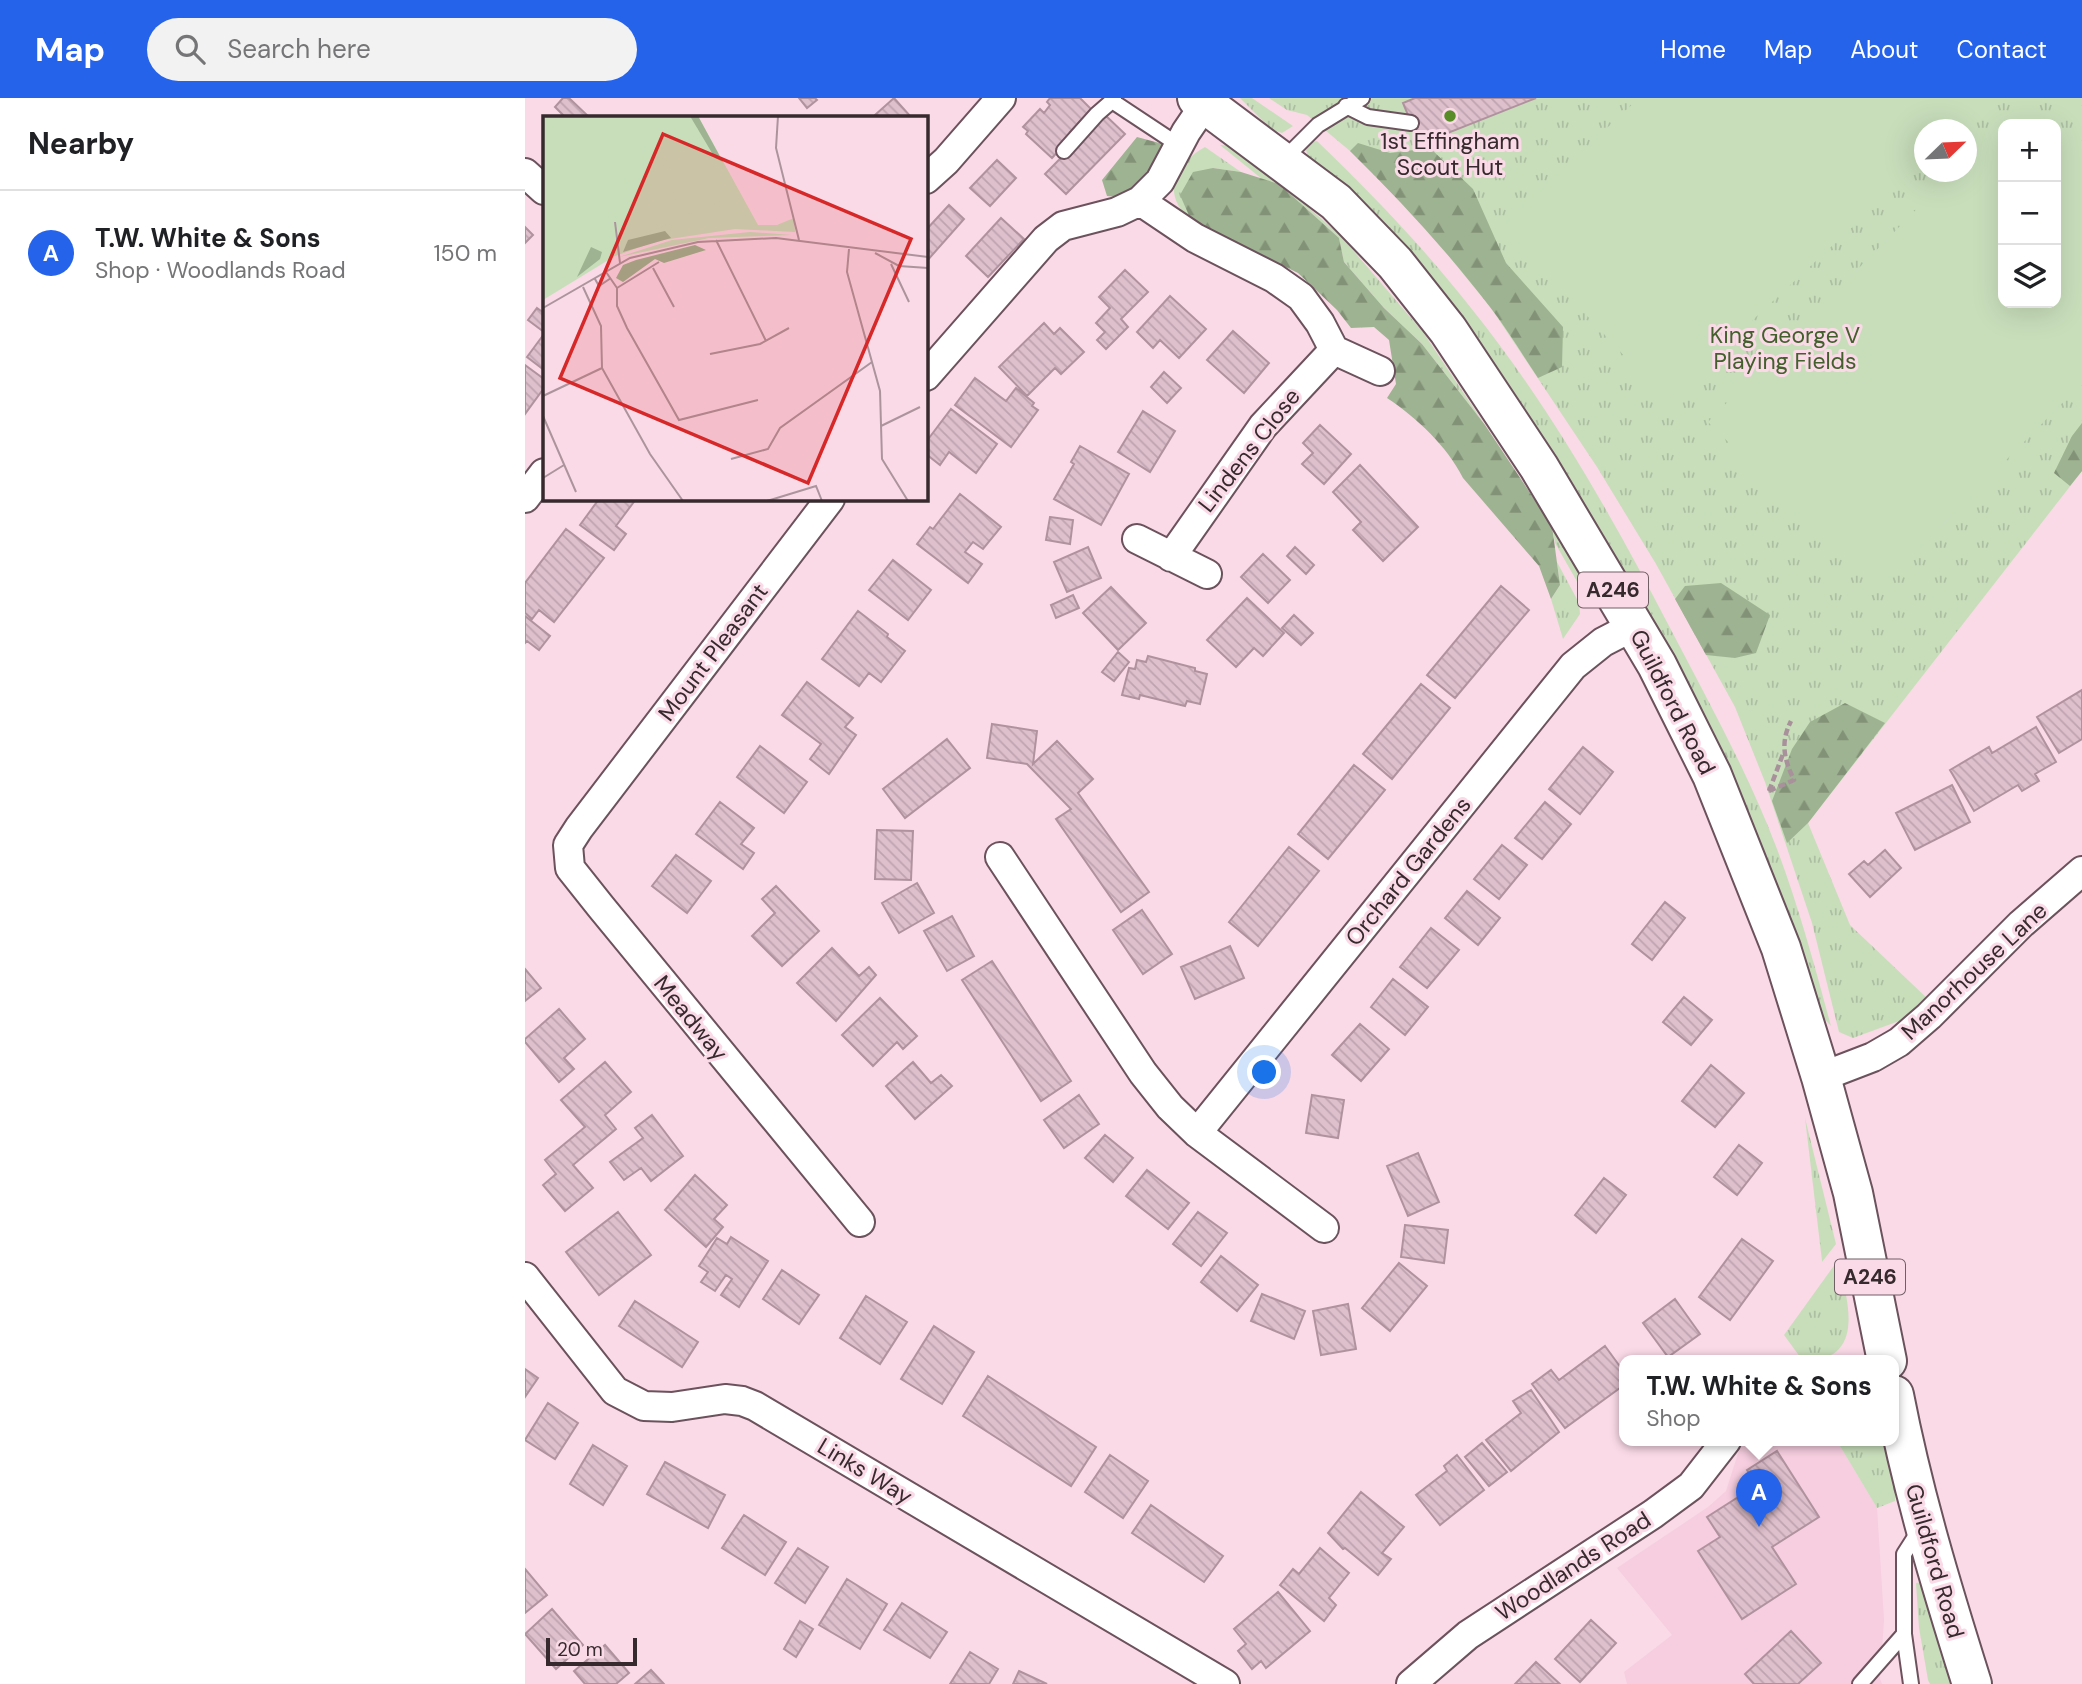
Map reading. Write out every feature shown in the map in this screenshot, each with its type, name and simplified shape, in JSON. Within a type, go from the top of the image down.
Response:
[{"type":"main road","name":"Guildford Road","points":[[1201,101],[1336,202],[1395,263],[1448,330],[1539,467],[1657,665],[1717,787],[1781,948],[1853,1193],[1886,1355]]},
{"type":"main road","name":"Guildford Road","points":[[1899,1421],[1907,1463],[1972,1684]]},
{"type":"street","points":[[927,178],[946,161],[1001,98]]},
{"type":"street","points":[[927,375],[1046,239],[1063,226],[1117,212],[1140,201],[1160,181],[1201,101]]},
{"type":"street","points":[[525,173],[543,189]]},
{"type":"street","points":[[1140,201],[1195,238],[1274,278],[1301,298],[1334,350],[1380,371]]},
{"type":"street","name":"Lindens Close","points":[[1171,557],[1263,426],[1334,350]]},
{"type":"street","points":[[525,498],[543,474]]},
{"type":"street","name":"Mount Pleasant","points":[[597,805],[829,500]]},
{"type":"street","points":[[1137,538],[1207,574]]},
{"type":"street","name":"Orchard Gardens","points":[[1197,1133],[1573,666],[1603,642],[1634,626]]},
{"type":"street","name":"Meadway","points":[[597,805],[568,845],[570,868],[860,1222]]},
{"type":"street","points":[[1000,857],[1143,1073],[1170,1107],[1197,1133],[1324,1228]]},
{"type":"street","name":"Manorhouse Lane","points":[[1821,1077],[1873,1058],[1899,1042],[1929,1016],[2021,924],[2082,871]]},
{"type":"street","name":"Links Way","points":[[525,1277],[615,1391],[645,1406],[672,1407],[725,1399],[755,1406],[1225,1684]]},
{"type":"street","name":"Woodlands Road","points":[[1411,1684],[1468,1635],[1653,1514],[1691,1486],[1722,1446]]},
{"type":"lane","points":[[1282,161],[1318,125],[1362,98]]},
{"type":"lane","points":[[1064,151],[1113,100],[1179,146]]},
{"type":"lane","points":[[1346,106],[1368,117],[1412,123]]},
{"type":"lane","points":[[1911,1684],[1904,1634],[1904,1554],[1924,1522]]},
{"type":"lane","points":[[1860,1684],[1904,1634]]},
{"type":"path","points":[[1783,753],[1794,780],[1769,792],[1783,753],[1785,733],[1791,722]]},
{"type":"shaded area","points":[[1740,1446],[1840,1446],[1877,1508],[1884,1620],[1880,1679],[1882,1684],[1627,1684],[1624,1672],[1672,1635],[1617,1568],[1708,1507],[1726,1491]]},
{"type":"green space","points":[[1240,98],[1252,98],[1293,126],[1282,133],[1271,129]]},
{"type":"green space","name":"King George V Playing Fields","points":[[1269,98],[2082,98],[2082,471],[1808,823],[1850,925],[1929,1000],[1910,1017],[1853,1038],[1839,1032],[1812,923],[1765,782],[1735,707],[1656,564],[1597,467],[1491,308],[1410,211],[1350,151],[1307,115],[1287,110]]},
{"type":"green space","points":[[1639,98],[1991,98],[1968,119],[1914,119],[1914,169],[1666,401],[1503,225]]},
{"type":"green space","points":[[2025,98],[2046,119],[2005,119]]},
{"type":"green space","points":[[1998,126],[1998,308],[2061,308],[2061,134],[2082,155],[2082,383],[1878,590],[1708,422],[1943,182],[1977,182],[1977,148]]},
{"type":"green space","points":[[1137,137],[1163,144],[1155,167],[1140,187],[1127,198],[1107,196],[1102,180]]},
{"type":"green space","points":[[1317,141],[1397,222],[1471,308],[1527,383],[1602,503],[1698,681],[1753,792],[1792,893],[1831,1026],[1820,1014],[1716,747],[1310,162],[1306,150],[1311,142]]},
{"type":"green space","points":[[1358,143],[1390,153],[1430,148],[1473,189],[1506,263],[1563,327],[1562,367],[1538,378],[1496,315],[1457,266],[1405,207],[1350,151]]},
{"type":"green space","points":[[1220,145],[1238,146],[1340,235],[1423,332],[1485,425],[1422,344],[1384,308],[1344,262],[1339,238],[1279,184],[1262,179]]},
{"type":"green space","points":[[1205,147],[1241,172],[1213,168],[1191,220],[1176,200],[1175,180],[1186,162]]},
{"type":"green space","points":[[1213,168],[1241,172],[1279,184],[1339,238],[1344,262],[1384,308],[1422,344],[1485,425],[1552,526],[1560,585],[1551,599],[1539,566],[1463,478],[1449,455],[1420,424],[1387,398],[1396,384],[1389,340],[1374,327],[1351,328],[1337,310],[1298,273],[1191,220],[1180,195],[1193,172]]},
{"type":"green space","points":[[2082,423],[2082,471],[2070,486],[2054,473],[2072,436]]},
{"type":"green space","points":[[1552,526],[1592,585],[1597,602],[1591,606],[1555,543]]},
{"type":"green space","points":[[1557,562],[1579,603],[1580,614],[1563,639],[1551,599],[1560,585]]},
{"type":"green space","points":[[1721,583],[1770,615],[1756,653],[1735,658],[1706,655],[1675,599],[1685,586]]},
{"type":"green space","points":[[1845,703],[1885,723],[1808,823],[1787,843],[1772,801],[1792,749],[1810,722]]},
{"type":"green space","points":[[1805,1118],[1836,1244],[1822,1262],[1822,1261]]},
{"type":"green space","points":[[1838,1260],[1848,1310],[1845,1340],[1837,1351],[1829,1355],[1799,1355],[1784,1335]]},
{"type":"green space","points":[[1840,1446],[1885,1446],[1895,1489],[1895,1501],[1877,1508]]},
{"type":"green space","points":[[1921,1582],[1953,1684],[1930,1684],[1928,1680],[1919,1628],[1916,1583]]},
{"type":"building","points":[[563,98],[569,98],[588,116],[564,116],[555,107]]},
{"type":"building","points":[[799,98],[815,98],[817,100],[807,108]]},
{"type":"building","points":[[894,98],[910,116],[876,116]]},
{"type":"building","points":[[1050,98],[1080,98],[1091,109],[1070,132],[1073,135],[1052,158],[1026,134],[1028,131],[1023,127],[1040,109],[1044,113],[1050,105],[1047,102]]},
{"type":"building","name":"1st Effingham Scout Hut","points":[[1415,98],[1536,98],[1420,144],[1403,103]]},
{"type":"building","points":[[1104,114],[1125,134],[1066,194],[1045,174]]},
{"type":"building","points":[[997,160],[1016,178],[990,206],[970,188]]},
{"type":"building","points":[[949,205],[964,219],[927,261],[927,229]]},
{"type":"building","points":[[1001,218],[1024,239],[988,277],[966,256]]},
{"type":"building","points":[[525,227],[533,235],[525,243]]},
{"type":"building","points":[[1125,270],[1148,292],[1121,319],[1128,327],[1106,349],[1097,340],[1105,332],[1096,323],[1110,308],[1099,297]]},
{"type":"building","points":[[1170,296],[1206,329],[1179,358],[1160,340],[1153,348],[1137,332]]},
{"type":"building","points":[[537,308],[543,312],[543,331],[528,320]]},
{"type":"building","points":[[1044,323],[1054,334],[1060,328],[1084,352],[1061,374],[1055,368],[1027,396],[999,367]]},
{"type":"building","points":[[1233,331],[1269,363],[1244,393],[1207,360]]},
{"type":"building","points":[[543,335],[543,369],[527,357]]},
{"type":"building","points":[[525,365],[543,378],[543,389],[525,414]]},
{"type":"building","points":[[1164,372],[1181,388],[1167,403],[1151,387]]},
{"type":"building","points":[[975,378],[1006,401],[1016,388],[1034,403],[1032,406],[1038,410],[1011,447],[955,405]]},
{"type":"building","points":[[951,409],[997,444],[976,473],[949,452],[940,465],[927,455],[927,441]]},
{"type":"building","points":[[1143,411],[1175,431],[1150,472],[1118,452]]},
{"type":"building","points":[[1320,425],[1351,454],[1324,484],[1302,464],[1313,453],[1303,443]]},
{"type":"building","points":[[1080,446],[1129,474],[1101,525],[1054,499],[1074,464],[1071,462]]},
{"type":"building","points":[[1360,465],[1418,527],[1383,561],[1353,530],[1361,522],[1333,492]]},
{"type":"building","points":[[960,494],[1001,527],[983,549],[973,542],[965,552],[982,564],[968,583],[917,544],[930,527],[933,529]]},
{"type":"building","points":[[598,500],[635,500],[616,526],[626,534],[614,550],[580,525]]},
{"type":"building","points":[[1050,517],[1073,520],[1070,544],[1046,540]]},
{"type":"building","points":[[566,529],[604,558],[554,622],[539,610],[532,619],[525,613],[525,583]]},
{"type":"building","points":[[1088,547],[1101,578],[1067,592],[1054,562]]},
{"type":"building","points":[[1295,547],[1314,565],[1306,574],[1287,556]]},
{"type":"building","points":[[1263,554],[1290,580],[1268,603],[1241,577]]},
{"type":"building","points":[[893,560],[931,590],[908,620],[869,590]]},
{"type":"building","points":[[1501,586],[1529,610],[1455,698],[1427,675]]},
{"type":"building","points":[[1111,587],[1146,623],[1118,650],[1083,613]]},
{"type":"building","points":[[1073,595],[1079,608],[1056,618],[1051,605]]},
{"type":"building","points":[[1247,598],[1284,633],[1263,656],[1254,648],[1236,667],[1207,640]]},
{"type":"building","points":[[858,611],[905,651],[881,682],[869,673],[859,686],[822,659]]},
{"type":"building","points":[[1294,615],[1313,633],[1301,645],[1282,628]]},
{"type":"building","points":[[525,616],[550,636],[539,650],[527,641],[525,643]]},
{"type":"building","points":[[1118,652],[1129,662],[1114,681],[1102,672]]},
{"type":"building","points":[[1148,656],[1195,668],[1195,671],[1207,674],[1200,704],[1187,701],[1185,706],[1140,695],[1139,699],[1122,695],[1129,668],[1135,669],[1137,660],[1146,662]]},
{"type":"building","points":[[807,682],[853,718],[845,727],[856,735],[829,774],[810,759],[821,744],[782,715]]},
{"type":"building","points":[[1421,684],[1450,708],[1392,779],[1363,754]]},
{"type":"building","points":[[2082,690],[2082,739],[2059,753],[2037,717]]},
{"type":"building","points":[[992,724],[1037,731],[1033,764],[1057,741],[1093,779],[1078,793],[1149,892],[1121,912],[1056,819],[1071,809],[1027,764],[987,758]]},
{"type":"building","points":[[2036,727],[2056,762],[2035,774],[2039,781],[2022,791],[2018,785],[1974,811],[1950,770],[1989,747],[1992,753]]},
{"type":"building","points":[[947,739],[970,768],[905,818],[883,789]]},
{"type":"building","points":[[760,746],[807,782],[784,813],[737,777]]},
{"type":"building","points":[[1583,747],[1613,772],[1580,814],[1549,789]]},
{"type":"building","points":[[1354,765],[1385,790],[1328,859],[1298,834]]},
{"type":"building","points":[[1952,785],[1970,822],[1915,850],[1896,813]]},
{"type":"building","points":[[720,802],[754,828],[741,844],[754,853],[743,869],[696,834]]},
{"type":"building","points":[[1545,802],[1571,824],[1542,859],[1515,838]]},
{"type":"building","points":[[877,830],[913,831],[911,880],[875,879]]},
{"type":"building","points":[[1502,845],[1527,865],[1499,899],[1474,879]]},
{"type":"building","points":[[1289,847],[1319,871],[1258,946],[1229,922]]},
{"type":"building","points":[[1885,850],[1901,868],[1870,897],[1849,874],[1864,861],[1868,865]]},
{"type":"building","points":[[676,855],[711,881],[687,913],[652,886]]},
{"type":"building","points":[[917,883],[934,913],[899,933],[882,903]]},
{"type":"building","points":[[776,886],[819,931],[782,966],[752,936],[775,913],[762,899]]},
{"type":"building","points":[[1467,891],[1500,918],[1478,945],[1445,918]]},
{"type":"building","points":[[1665,902],[1685,918],[1652,960],[1632,944]]},
{"type":"building","points":[[1142,910],[1172,954],[1143,974],[1113,930]]},
{"type":"building","points":[[952,916],[974,956],[947,971],[924,931]]},
{"type":"building","points":[[1431,928],[1459,950],[1427,988],[1400,967]]},
{"type":"building","points":[[1230,946],[1244,978],[1195,999],[1181,967]]},
{"type":"building","points":[[832,948],[859,976],[869,967],[876,975],[836,1021],[797,983]]},
{"type":"building","points":[[992,961],[1071,1081],[1041,1101],[962,980]]},
{"type":"building","points":[[525,969],[541,988],[525,1001]]},
{"type":"building","points":[[1393,979],[1428,1007],[1405,1035],[1371,1007]]},
{"type":"building","points":[[1684,997],[1712,1020],[1691,1045],[1663,1022]]},
{"type":"building","points":[[880,998],[917,1036],[903,1049],[897,1042],[873,1066],[842,1035]]},
{"type":"building","points":[[559,1009],[585,1039],[564,1058],[574,1069],[559,1082],[525,1039]]},
{"type":"building","points":[[1360,1024],[1389,1049],[1361,1081],[1332,1055]]},
{"type":"building","points":[[605,1062],[631,1092],[605,1115],[616,1129],[573,1165],[593,1188],[565,1211],[543,1185],[556,1174],[545,1160],[585,1127],[561,1100]]},
{"type":"building","points":[[913,1062],[931,1083],[941,1075],[952,1086],[915,1119],[886,1086]]},
{"type":"building","points":[[1711,1065],[1744,1093],[1715,1127],[1682,1101]]},
{"type":"building","points":[[1079,1095],[1099,1124],[1064,1148],[1044,1120]]},
{"type":"building","points":[[1312,1095],[1344,1100],[1338,1138],[1306,1133]]},
{"type":"building","points":[[652,1115],[683,1156],[651,1181],[641,1168],[624,1180],[610,1162],[643,1138],[635,1128]]},
{"type":"building","points":[[1105,1135],[1133,1158],[1113,1182],[1085,1158]]},
{"type":"building","points":[[1739,1145],[1762,1163],[1737,1195],[1714,1177]]},
{"type":"building","points":[[1418,1153],[1439,1202],[1408,1216],[1387,1166]]},
{"type":"building","points":[[1147,1170],[1189,1203],[1168,1229],[1126,1196]]},
{"type":"building","points":[[695,1175],[727,1205],[714,1219],[723,1227],[706,1247],[665,1210]]},
{"type":"building","points":[[1604,1178],[1626,1195],[1596,1233],[1575,1215]]},
{"type":"building","points":[[618,1212],[651,1255],[599,1295],[566,1252]]},
{"type":"building","points":[[1198,1212],[1227,1233],[1201,1266],[1173,1244]]},
{"type":"building","points":[[1405,1225],[1448,1230],[1444,1263],[1401,1257]]},
{"type":"building","points":[[731,1237],[768,1261],[739,1307],[721,1295],[732,1279],[726,1275],[715,1291],[701,1282],[708,1272],[699,1266],[717,1238],[727,1244]]},
{"type":"building","points":[[1742,1239],[1773,1261],[1730,1320],[1699,1297]]},
{"type":"building","points":[[1221,1256],[1258,1285],[1237,1311],[1201,1282]]},
{"type":"building","points":[[1399,1263],[1427,1286],[1390,1331],[1362,1308]]},
{"type":"building","points":[[782,1270],[819,1295],[799,1324],[763,1299]]},
{"type":"building","points":[[1262,1294],[1305,1311],[1294,1339],[1251,1321]]},
{"type":"building","points":[[866,1296],[907,1322],[880,1364],[840,1338]]},
{"type":"building","points":[[1675,1299],[1700,1334],[1671,1355],[1667,1355],[1643,1323]]},
{"type":"building","points":[[635,1301],[698,1342],[682,1367],[619,1326]]},
{"type":"building","points":[[1348,1304],[1356,1349],[1321,1355],[1313,1311]]},
{"type":"building","points":[[934,1326],[974,1352],[942,1404],[901,1379]]},
{"type":"building","points":[[1605,1346],[1619,1365],[1619,1389],[1565,1428],[1532,1384],[1551,1370],[1559,1380]]},
{"type":"building","points":[[525,1369],[538,1378],[525,1397]]},
{"type":"building","points":[[988,1376],[1096,1447],[1071,1486],[963,1416]]},
{"type":"building","points":[[1531,1390],[1559,1432],[1511,1471],[1486,1440],[1521,1413],[1513,1401]]},
{"type":"building","points":[[548,1403],[578,1423],[555,1459],[525,1440]]},
{"type":"building","points":[[1482,1443],[1507,1472],[1489,1486],[1465,1457]]},
{"type":"building","points":[[593,1445],[627,1466],[603,1505],[570,1484]]},
{"type":"building","points":[[1777,1451],[1819,1517],[1772,1547],[1796,1584],[1742,1619],[1698,1551],[1720,1537],[1707,1517],[1757,1485],[1747,1470]]},
{"type":"building","points":[[1110,1455],[1148,1481],[1123,1518],[1085,1492]]},
{"type":"building","points":[[1457,1455],[1484,1490],[1440,1525],[1416,1495],[1447,1471],[1444,1466]]},
{"type":"building","points":[[665,1462],[725,1495],[708,1528],[647,1494]]},
{"type":"building","points":[[1361,1492],[1404,1527],[1382,1553],[1391,1559],[1378,1575],[1343,1549],[1328,1533]]},
{"type":"building","points":[[1151,1505],[1223,1556],[1204,1582],[1132,1533]]},
{"type":"building","points":[[744,1515],[786,1542],[765,1575],[722,1548]]},
{"type":"building","points":[[798,1548],[828,1567],[805,1603],[775,1583]]},
{"type":"building","points":[[1320,1548],[1349,1573],[1329,1598],[1336,1605],[1324,1621],[1280,1585],[1293,1569],[1299,1574]]},
{"type":"building","points":[[525,1569],[547,1595],[525,1613]]},
{"type":"building","points":[[847,1579],[887,1604],[860,1649],[819,1625]]},
{"type":"building","points":[[1278,1592],[1310,1631],[1266,1668],[1261,1661],[1252,1669],[1238,1651],[1246,1644],[1234,1629]]},
{"type":"building","points":[[902,1603],[947,1632],[930,1658],[884,1630]]},
{"type":"building","points":[[552,1609],[583,1645],[556,1669],[525,1634]]},
{"type":"building","points":[[1591,1620],[1616,1643],[1580,1682],[1555,1659]]},
{"type":"building","points":[[800,1621],[813,1629],[796,1657],[784,1649]]},
{"type":"building","points":[[1791,1631],[1821,1663],[1798,1684],[1754,1684],[1745,1674]]},
{"type":"building","points":[[605,1645],[629,1673],[616,1684],[585,1684],[574,1671]]},
{"type":"building","points":[[970,1652],[998,1669],[989,1684],[950,1684]]},
{"type":"building","points":[[1536,1662],[1560,1684],[1515,1684]]},
{"type":"building","points":[[651,1670],[664,1684],[635,1684]]},
{"type":"building","points":[[1019,1671],[1047,1684],[1013,1684]]},
{"type":"place","name":"1st Effingham Scout Hut","points":[[1450,116]]},
{"type":"place","name":"T.W. White & Sons","points":[[1759,1527]]}]
